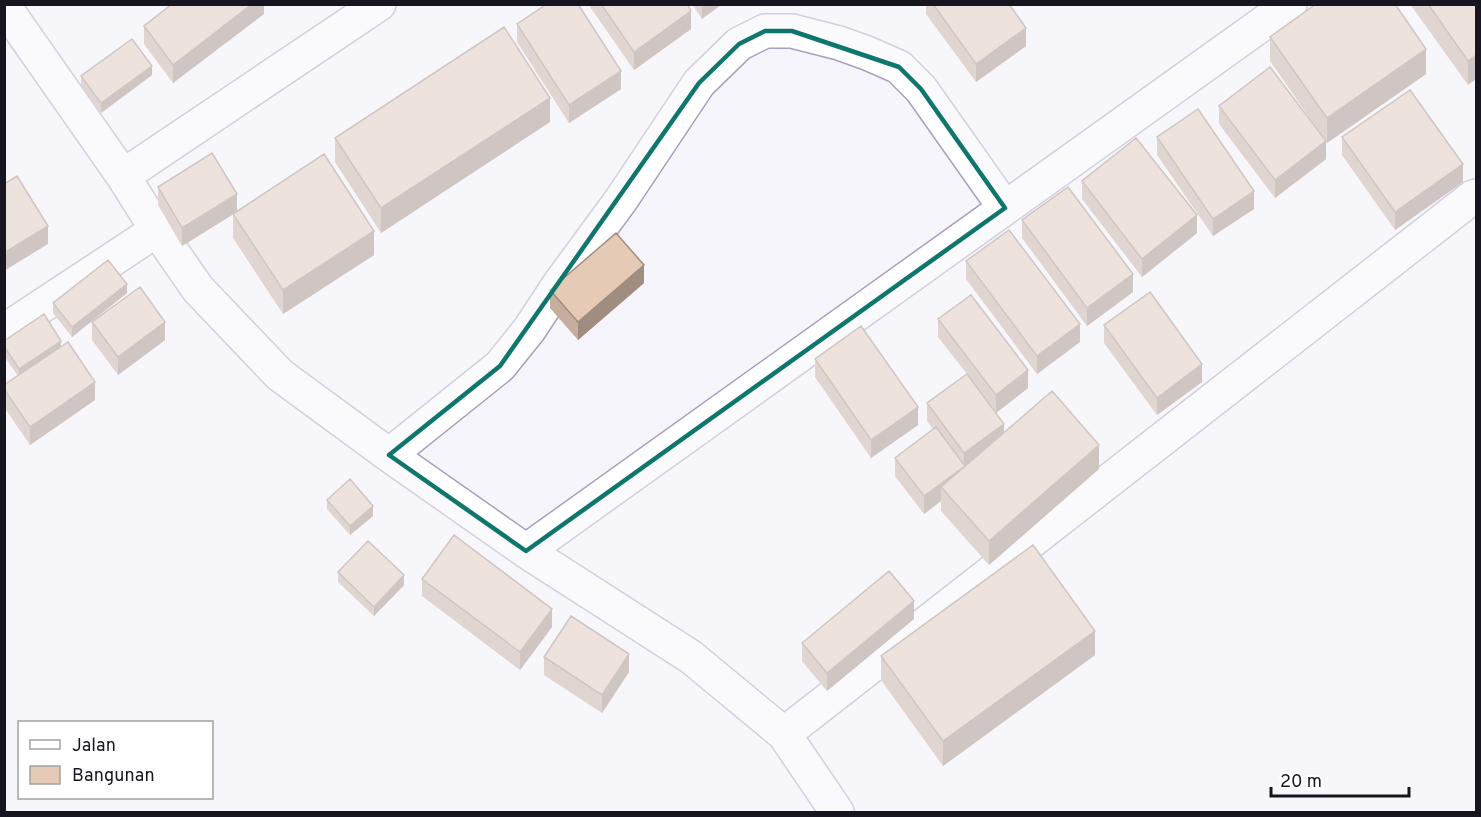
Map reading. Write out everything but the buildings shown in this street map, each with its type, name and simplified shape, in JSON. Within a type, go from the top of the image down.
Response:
[{"type":"street","points":[[123,176],[379,4]]},
{"type":"street","points":[[526,551],[1290,4]]},
{"type":"street","points":[[4,6],[123,176],[198,289],[280,375],[526,551],[691,657],[784,734],[837,813]]},
{"type":"street","points":[[390,455],[500,366],[529,330],[560,283],[621,200],[699,83],[739,44],[765,31],[792,31],[839,43],[899,67],[921,89],[1005,208]]},
{"type":"street","points":[[784,734],[1476,196]]},
{"type":"street","points":[[4,331],[157,230]]},
{"type":"highlighted area","points":[[765,31],[792,31],[899,67],[921,89],[1005,208],[526,551],[389,455],[500,366],[699,83],[739,44]]}]
